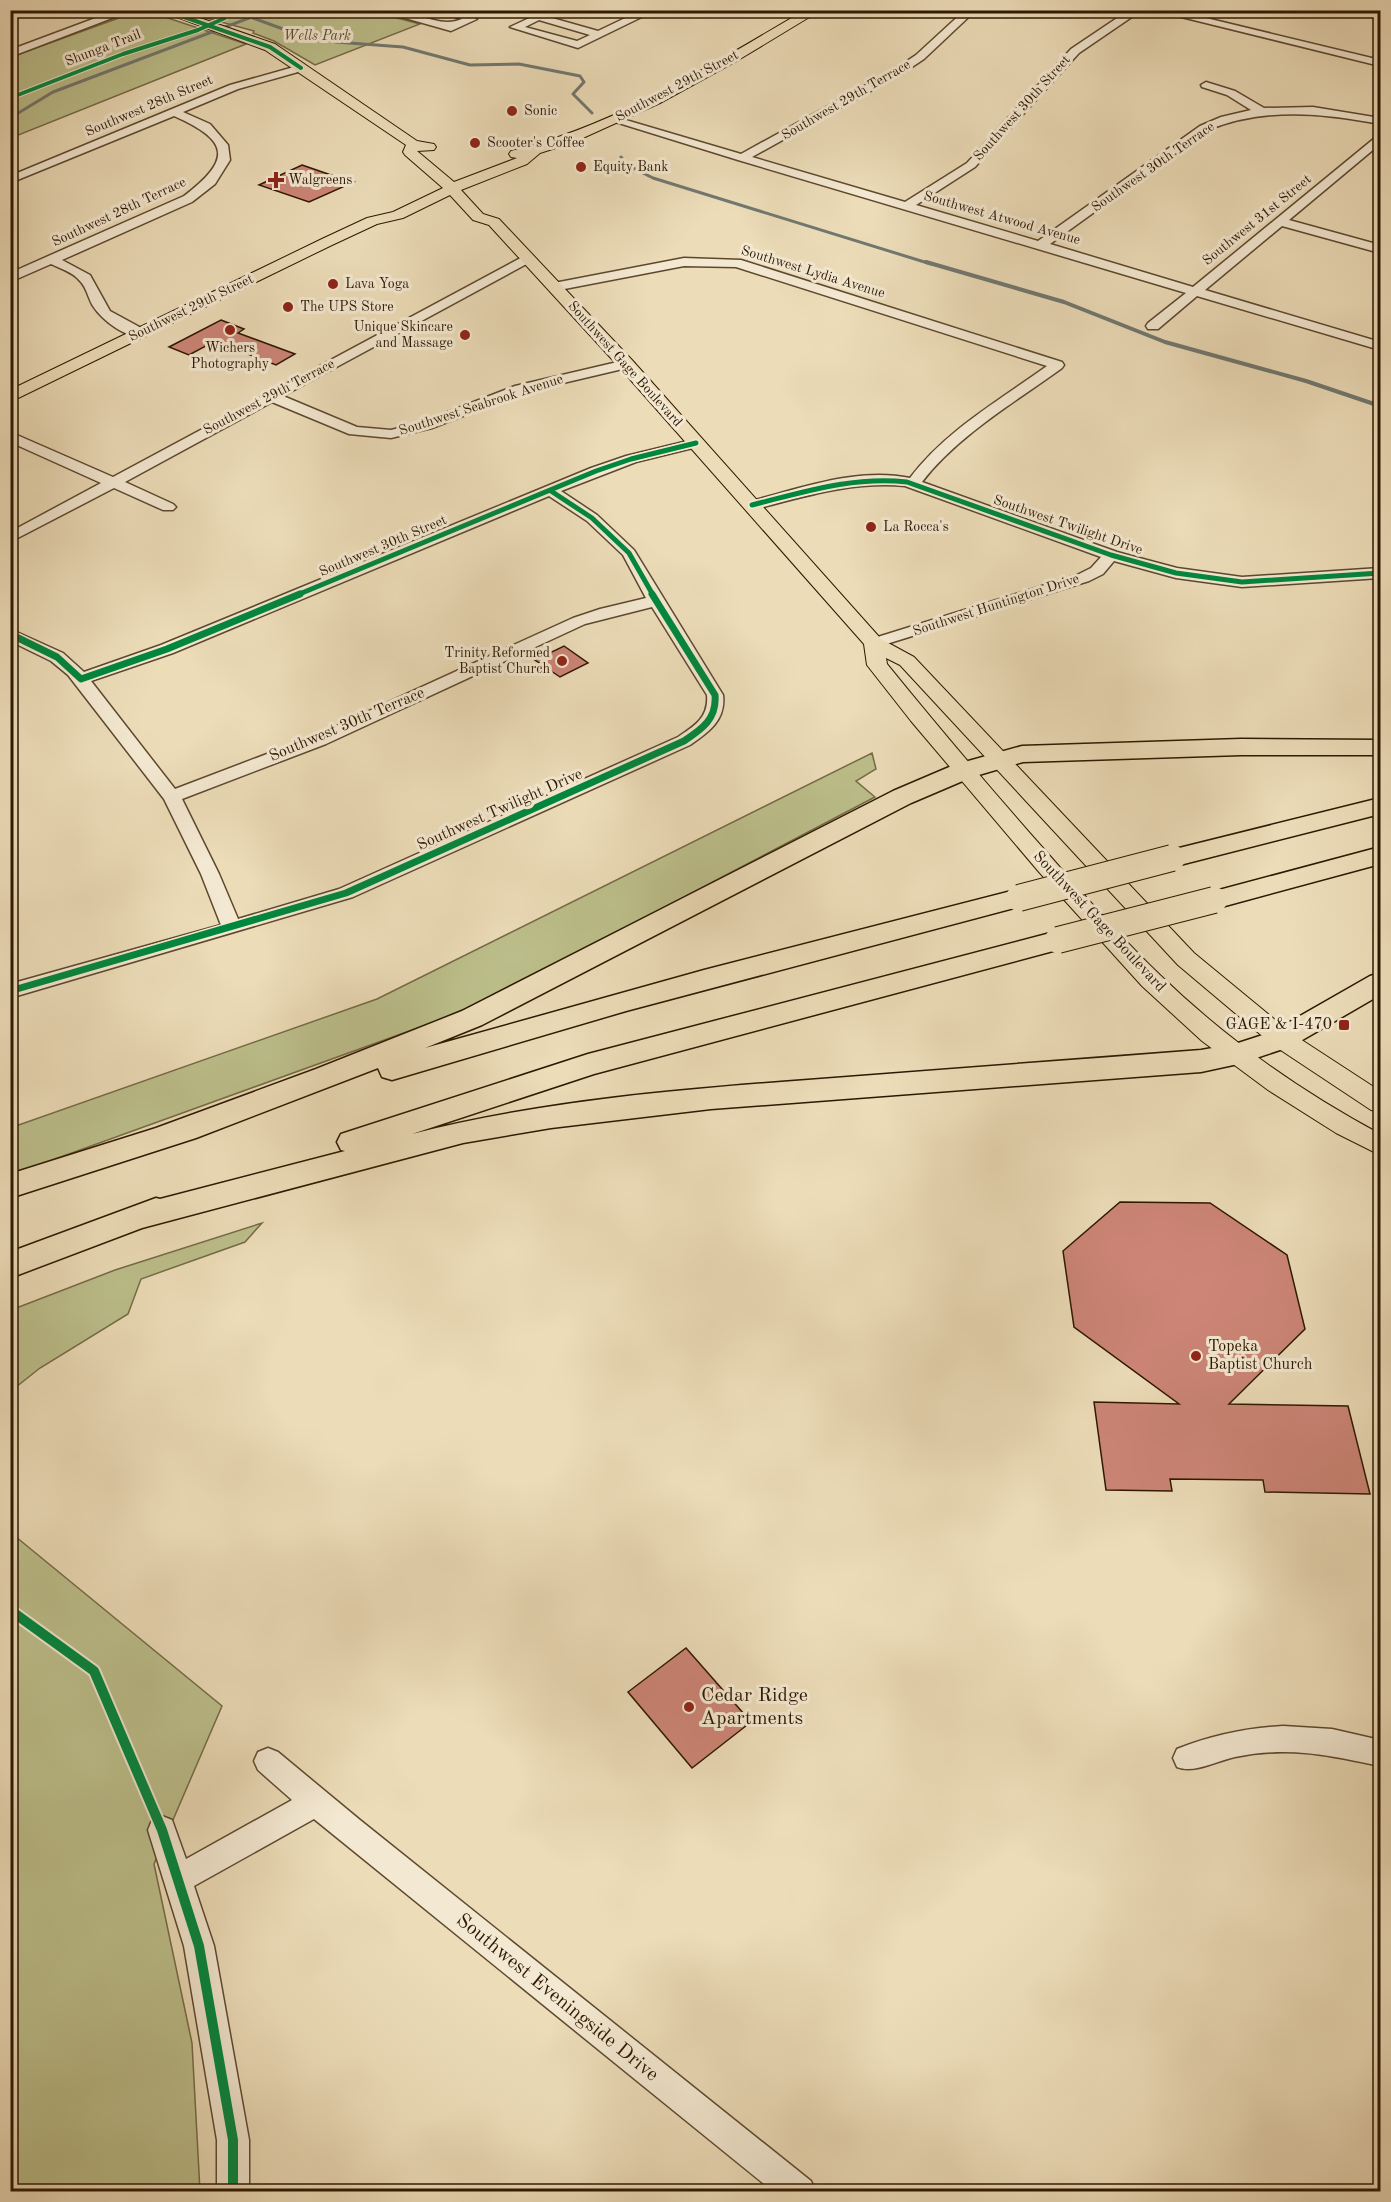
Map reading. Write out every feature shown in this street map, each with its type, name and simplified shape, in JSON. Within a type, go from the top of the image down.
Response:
[{"type":"highway","points":[[167,1135],[326,1077],[472,1018],[902,797],[963,771],[1022,754],[1241,747],[1380,748]]},
{"type":"highway","points":[[10,1186],[167,1135],[574,1014],[753,965],[1380,806]]},
{"type":"highway","points":[[10,1265],[138,1216],[311,1155],[588,1065],[917,976],[1380,856]]},
{"type":"highway","points":[[138,1216],[463,1132],[551,1117],[711,1098],[1201,1061],[1238,1054],[1282,1038],[1380,983]]},
{"type":"main road","name":"Southwest Gage Boulevard","points":[[164,10],[270,47],[412,144],[429,147],[437,154]]},
{"type":"main road","name":"Southwest 29th Street","points":[[10,397],[372,221],[398,215],[448,184],[464,177],[522,161],[534,152],[615,120],[662,97],[812,12]]},
{"type":"main road","name":"Southwest Gage Boulevard","points":[[412,144],[410,152],[448,184],[478,218],[489,207]]},
{"type":"main road","name":"Southwest Gage Boulevard","points":[[464,177],[528,258],[626,364],[874,643],[907,661],[1002,760],[1163,937],[1232,999],[1282,1038],[1380,1103]]},
{"type":"main road","name":"Southwest Gage Boulevard","points":[[874,643],[877,665],[963,771],[1124,953],[1189,1015],[1238,1054],[1273,1080],[1338,1122],[1380,1145]]},
{"type":"street","points":[[10,54],[128,10]]},
{"type":"street","points":[[397,10],[395,12],[451,28],[472,19],[440,10]]},
{"type":"street","points":[[600,34],[538,17],[515,27],[578,45],[651,10]]},
{"type":"street","points":[[795,10],[812,12]]},
{"type":"street","name":"Southwest 29th Terrace","points":[[742,158],[899,71],[920,57],[971,10]]},
{"type":"street","name":"Southwest 30th Street","points":[[907,206],[970,165],[1075,51],[1137,10]]},
{"type":"street","points":[[1158,10],[1380,63]]},
{"type":"street","name":"Southwest 28th Street","points":[[10,180],[234,87],[302,68]]},
{"type":"street","points":[[1206,85],[1231,93],[1261,111]]},
{"type":"street","name":"Southwest 30th Terrace","points":[[1041,245],[1204,128],[1229,118],[1261,111],[1320,111],[1380,121]]},
{"type":"street","name":"Southwest 28th Terrace","points":[[10,278],[178,204],[201,190],[216,176],[224,160],[219,138],[206,126],[174,112]]},
{"type":"street","name":"Southwest Atwood Avenue","points":[[615,120],[1380,346]]},
{"type":"street","name":"Southwest 31st Street","points":[[1153,326],[1380,139]]},
{"type":"street","points":[[1279,221],[1380,249]]},
{"type":"street","name":"Southwest 29th Terrace","points":[[10,538],[528,258]]},
{"type":"street","points":[[52,260],[82,275],[92,287],[98,304],[104,312],[140,333]]},
{"type":"street","name":"Southwest Lydia Avenue","points":[[554,287],[676,263],[711,261],[737,263],[1057,365],[981,423],[952,442],[930,462],[913,484]]},
{"type":"street","name":"Southwest Seabrook Avenue","points":[[270,396],[354,431],[391,434],[427,425],[530,386],[626,364]]},
{"type":"street","points":[[10,436],[168,507]]},
{"type":"street","name":"Southwest 30th Street","points":[[81,679],[167,649],[611,465],[696,443]]},
{"type":"street","name":"Southwest Twilight Drive","points":[[752,505],[863,479],[895,480],[913,484],[1111,555],[1176,573],[1242,582],[1380,573]]},
{"type":"street","name":"Southwest Twilight Drive","points":[[10,991],[346,893],[684,741],[704,727],[716,711],[715,695],[656,601],[638,566],[612,535],[551,491]]},
{"type":"street","name":"Southwest Huntington Drive","points":[[874,643],[1083,578],[1097,570],[1111,555]]},
{"type":"street","name":"Southwest 30th Terrace","points":[[172,797],[320,740],[579,621],[606,612],[656,601]]},
{"type":"street","points":[[10,634],[57,657],[81,679],[172,797],[210,874],[232,928]]},
{"type":"street","points":[[1187,1758],[1218,1747],[1274,1739],[1306,1739],[1340,1743],[1380,1753]]},
{"type":"street","name":"Southwest Eveningside Drive","points":[[268,1761],[315,1803],[487,1940],[702,2118],[800,2192]]},
{"type":"street","points":[[178,1879],[315,1803]]},
{"type":"street","points":[[162,1830],[199,1946],[233,2140],[233,2192]]},
{"type":"green space","points":[[138,11],[150,12],[246,44],[11,138],[11,57]]},
{"type":"green space","name":"Wells Park","points":[[181,11],[370,11],[420,24],[315,65],[274,41],[253,33],[254,31]]},
{"type":"green space","points":[[872,753],[876,769],[856,781],[875,797],[537,974],[448,1017],[11,1175],[10,1128],[377,999]]},
{"type":"green space","points":[[262,1223],[245,1242],[141,1279],[128,1314],[40,1368],[11,1391],[11,1310],[115,1270]]},
{"type":"green space","points":[[10,1532],[222,1706],[154,1864],[192,2043],[200,2191],[11,2191]]},
{"type":"building","name":"Walgreens","points":[[302,165],[354,182],[309,202],[259,185]]},
{"type":"building","points":[[221,320],[244,329],[238,333],[295,354],[276,365],[215,341],[189,355],[169,347]]},
{"type":"building","name":"Trinity Reformed Baptist Church","points":[[564,646],[588,663],[560,677],[535,660]]},
{"type":"building","name":"Topeka Baptist Church","points":[[1120,1202],[1210,1203],[1287,1255],[1305,1329],[1229,1404],[1348,1406],[1370,1494],[1265,1492],[1263,1480],[1170,1479],[1172,1491],[1106,1490],[1094,1402],[1179,1404],[1074,1327],[1063,1251]]},
{"type":"building","name":"Cedar Ridge Apartments","points":[[686,1648],[751,1722],[692,1768],[628,1692]]},
{"type":"waterway","points":[[10,118],[53,92],[270,10]]},
{"type":"waterway","points":[[253,18],[283,29],[336,42],[403,47],[470,65],[519,64],[580,76],[584,82],[573,94],[592,113]]},
{"type":"waterway","points":[[621,157],[627,165],[653,178],[931,264]]},
{"type":"waterway","points":[[926,262],[1064,302],[1165,342],[1306,381],[1380,406]]},
{"type":"cycle path","points":[[164,10],[270,47],[301,68]]},
{"type":"cycle path","name":"Shunga Trail","points":[[10,98],[123,54],[198,30],[225,18],[220,12],[213,10]]},
{"type":"cycle path","points":[[10,634],[57,657],[81,679],[167,649],[596,471],[631,459],[696,443]]},
{"type":"cycle path","points":[[752,505],[848,482],[867,480],[907,482],[1111,555],[1176,573],[1242,582],[1380,573]]},
{"type":"cycle path","points":[[10,991],[346,893],[684,741],[703,728],[715,711],[715,695],[629,553],[592,518],[551,491]]},
{"type":"cycle path","points":[[10,1610],[94,1671],[162,1830],[199,1946],[233,2140],[233,2192]]},
{"type":"place","name":"Sonic","points":[[512,111]]},
{"type":"place","name":"Scooter's Coffee","points":[[475,143]]},
{"type":"place","name":"Equity Bank","points":[[581,167]]},
{"type":"place","name":"Walgreens","points":[[276,180]]},
{"type":"place","name":"Lava Yoga","points":[[333,284]]},
{"type":"place","name":"The UPS Store","points":[[288,307]]},
{"type":"place","name":"Wichers Photography","points":[[230,330]]},
{"type":"place","name":"Unique Skincare and Massage","points":[[465,335]]},
{"type":"place","name":"La Rocca's","points":[[871,527]]},
{"type":"place","name":"Trinity Reformed Baptist Church","points":[[562,661]]},
{"type":"place","name":"GAGE & I-470","points":[[1344,1025]]},
{"type":"place","name":"Topeka Baptist Church","points":[[1196,1356]]},
{"type":"place","name":"Cedar Ridge Apartments","points":[[689,1707]]}]
